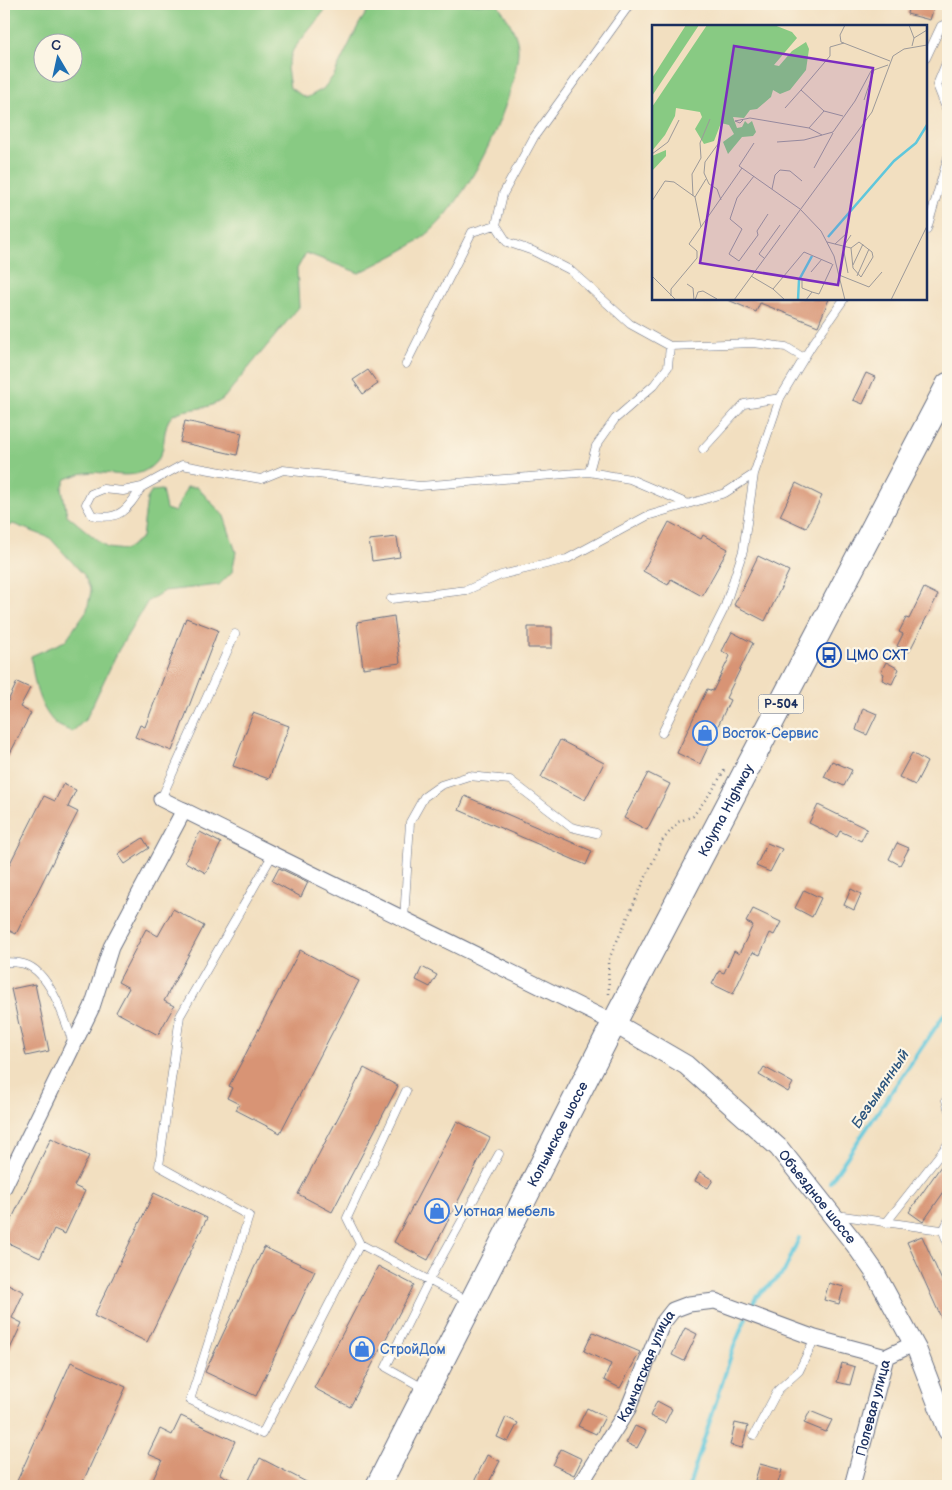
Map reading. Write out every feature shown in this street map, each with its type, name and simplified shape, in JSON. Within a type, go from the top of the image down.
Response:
[{"type":"highway","name":"Kolyma Highway","points":[[614,1023],[948,385]]},
{"type":"highway","name":"Колымское шоссе","points":[[378,1486],[614,1023]]},
{"type":"street","points":[[161,799],[614,1023]]},
{"type":"street","points":[[4,1187],[92,1007],[111,947],[184,810]]},
{"type":"street","name":"Объездное шоссе","points":[[614,1023],[686,1065],[779,1148],[874,1271],[913,1344],[947,1424]]},
{"type":"street","name":"Камчатская улица","points":[[579,1486],[628,1409],[662,1324],[673,1310],[689,1304],[716,1301],[815,1338],[886,1357]]},
{"type":"street","name":"Полевая улица","points":[[852,1486],[886,1357],[913,1344]]},
{"type":"lane","points":[[630,4],[534,137],[503,194],[496,225],[507,242],[533,251],[570,270],[630,324],[670,346],[753,343],[786,347],[804,358]]},
{"type":"lane","points":[[927,56],[941,26],[948,23]]},
{"type":"lane","points":[[948,58],[937,85],[948,113]]},
{"type":"lane","points":[[927,229],[948,158]]},
{"type":"lane","points":[[406,364],[472,232],[496,225]]},
{"type":"lane","points":[[662,733],[724,609],[743,551],[754,474],[780,398],[804,358],[843,300]]},
{"type":"lane","points":[[588,472],[596,446],[615,419],[654,385],[668,367],[670,346]]},
{"type":"lane","points":[[703,449],[744,404],[780,398]]},
{"type":"lane","points":[[142,487],[130,504],[119,514],[104,518],[92,515],[86,504],[91,494],[103,489],[123,491],[142,487],[182,465],[261,479],[284,470],[420,486],[588,472],[630,479],[688,504]]},
{"type":"lane","points":[[391,599],[467,590],[501,575],[567,560],[647,516],[725,493],[754,474]]},
{"type":"lane","points":[[161,799],[235,634]]},
{"type":"lane","points":[[404,920],[410,822],[424,797],[441,785],[469,776],[510,780],[571,826],[596,833]]},
{"type":"lane","points":[[273,854],[180,1016],[159,1166],[249,1216],[190,1400],[262,1434],[360,1244]]},
{"type":"lane","points":[[4,962],[26,964],[41,977],[58,1000],[74,1045]]},
{"type":"lane","points":[[406,1091],[347,1218],[360,1244],[472,1303]]},
{"type":"lane","points":[[886,1223],[948,1144]]},
{"type":"lane","points":[[427,1390],[386,1367],[429,1280],[499,1154]]},
{"type":"lane","points":[[832,1215],[946,1231]]},
{"type":"lane","points":[[948,1221],[946,1231],[948,1244]]},
{"type":"lane","points":[[754,1435],[778,1390],[799,1371],[815,1338]]},
{"type":"green space","points":[[4,4],[330,4],[293,50],[287,68],[290,88],[306,98],[323,89],[334,75],[359,24],[372,4],[498,4],[517,39],[518,52],[515,73],[498,125],[485,153],[455,203],[438,223],[422,238],[407,248],[359,273],[306,253],[297,269],[299,307],[223,399],[210,406],[183,411],[169,419],[165,430],[163,448],[159,458],[151,467],[133,474],[94,472],[66,479],[62,488],[67,515],[107,548],[125,550],[142,537],[147,499],[152,491],[162,490],[166,509],[175,512],[187,487],[197,487],[224,516],[236,552],[232,572],[219,585],[164,591],[148,601],[118,651],[86,719],[72,732],[55,723],[44,709],[37,692],[31,656],[65,641],[87,610],[91,591],[84,575],[50,538],[13,524],[4,529]]},
{"type":"building","points":[[909,4],[935,4],[930,20],[907,14]]},
{"type":"building","points":[[728,300],[829,300],[818,326],[760,303],[756,312]]},
{"type":"building","points":[[368,370],[378,384],[363,394],[353,380]]},
{"type":"building","points":[[866,373],[875,377],[863,404],[853,400]]},
{"type":"building","points":[[185,421],[242,433],[237,455],[180,442]]},
{"type":"building","points":[[796,483],[822,496],[806,528],[780,516]]},
{"type":"building","points":[[669,522],[701,539],[703,535],[728,549],[702,596],[671,579],[668,585],[643,571]]},
{"type":"building","points":[[397,537],[400,557],[372,561],[369,540]]},
{"type":"building","points":[[758,556],[789,571],[765,621],[734,605]]},
{"type":"building","points":[[924,588],[938,595],[909,652],[897,646],[903,634],[899,632],[906,618],[909,619]]},
{"type":"building","points":[[394,616],[400,663],[363,668],[357,622]]},
{"type":"building","points":[[186,618],[218,630],[172,751],[135,737],[140,725],[145,727]]},
{"type":"building","points":[[528,627],[552,627],[552,648],[528,648]]},
{"type":"building","points":[[732,632],[753,643],[726,698],[730,700],[700,764],[677,753],[707,689],[713,691],[730,656],[722,651]]},
{"type":"building","points":[[886,662],[899,669],[892,684],[882,680],[884,674],[881,672]]},
{"type":"building","points":[[17,682],[30,688],[20,707],[31,713],[4,765],[4,698],[8,701]]},
{"type":"building","points":[[863,708],[877,714],[867,735],[856,730]]},
{"type":"building","points":[[253,713],[289,726],[269,779],[233,766]]},
{"type":"building","points":[[560,740],[604,763],[585,800],[541,777]]},
{"type":"building","points":[[912,753],[927,762],[915,785],[899,777]]},
{"type":"building","points":[[832,761],[852,770],[844,786],[824,777]]},
{"type":"building","points":[[648,773],[670,784],[647,830],[624,818]]},
{"type":"building","points":[[63,784],[76,790],[68,807],[78,812],[16,934],[4,928],[4,875],[44,796],[55,801]]},
{"type":"building","points":[[465,796],[592,851],[586,865],[459,810]]},
{"type":"building","points":[[818,805],[867,829],[861,841],[840,831],[837,837],[809,823]]},
{"type":"building","points":[[200,832],[221,843],[206,873],[185,862]]},
{"type":"building","points":[[143,838],[149,848],[125,864],[118,854]]},
{"type":"building","points":[[767,843],[782,849],[770,872],[756,866]]},
{"type":"building","points":[[897,843],[909,848],[900,865],[889,859]]},
{"type":"building","points":[[279,868],[308,882],[301,897],[272,881]]},
{"type":"building","points":[[851,889],[861,894],[854,910],[844,905]]},
{"type":"building","points":[[804,890],[821,898],[812,917],[795,908]]},
{"type":"building","points":[[173,909],[204,926],[164,1001],[174,1006],[158,1035],[116,1012],[129,988],[118,982],[146,929],[158,936]]},
{"type":"building","points":[[753,909],[781,922],[774,935],[770,933],[760,955],[753,952],[733,994],[712,984],[719,971],[724,973],[734,951],[739,954],[753,925],[746,922]]},
{"type":"building","points":[[300,950],[359,981],[280,1133],[236,1110],[239,1104],[227,1098],[232,1088],[229,1086]]},
{"type":"building","points":[[422,967],[437,975],[430,987],[416,980]]},
{"type":"building","points":[[35,984],[49,1051],[26,1056],[11,989]]},
{"type":"building","points":[[764,1067],[793,1083],[788,1092],[759,1075]]},
{"type":"building","points":[[364,1068],[398,1086],[332,1212],[298,1194]]},
{"type":"building","points":[[457,1121],[490,1138],[428,1260],[394,1242]]},
{"type":"building","points":[[51,1138],[89,1156],[74,1186],[85,1191],[65,1234],[54,1229],[40,1258],[4,1241],[4,1235]]},
{"type":"building","points":[[948,1156],[948,1186],[923,1222],[909,1212]]},
{"type":"building","points":[[700,1172],[713,1180],[708,1188],[695,1181]]},
{"type":"building","points":[[154,1193],[207,1218],[147,1342],[94,1316]]},
{"type":"building","points":[[922,1236],[948,1294],[948,1333],[907,1242]]},
{"type":"building","points":[[264,1247],[315,1271],[256,1396],[205,1372]]},
{"type":"building","points":[[378,1266],[414,1285],[350,1407],[314,1388]]},
{"type":"building","points":[[4,1282],[24,1292],[12,1318],[22,1323],[4,1362]]},
{"type":"building","points":[[829,1283],[844,1287],[839,1304],[824,1300]]},
{"type":"building","points":[[685,1328],[697,1334],[684,1361],[672,1355]]},
{"type":"building","points":[[593,1332],[640,1352],[620,1388],[604,1380],[611,1364],[584,1351]]},
{"type":"building","points":[[71,1362],[126,1387],[81,1486],[29,1486],[17,1481]]},
{"type":"building","points":[[842,1363],[855,1367],[850,1385],[837,1382]]},
{"type":"building","points":[[657,1401],[672,1409],[665,1423],[650,1416]]},
{"type":"building","points":[[587,1408],[605,1417],[596,1434],[578,1426]]},
{"type":"building","points":[[810,1411],[832,1420],[826,1432],[804,1423]]},
{"type":"building","points":[[181,1416],[235,1441],[220,1474],[243,1486],[150,1486],[162,1460],[148,1454],[160,1429],[172,1435]]},
{"type":"building","points":[[506,1417],[518,1423],[508,1442],[497,1437]]},
{"type":"building","points":[[735,1423],[748,1426],[742,1448],[730,1445]]},
{"type":"building","points":[[635,1426],[646,1431],[637,1448],[626,1443]]},
{"type":"building","points":[[561,1449],[582,1459],[574,1475],[553,1465]]},
{"type":"building","points":[[487,1455],[500,1461],[487,1486],[472,1486]]},
{"type":"building","points":[[260,1458],[314,1486],[246,1486]]},
{"type":"building","points":[[760,1464],[782,1470],[777,1486],[755,1480]]},
{"type":"waterway","name":"Безымянный","points":[[830,1182],[948,1009]]},
{"type":"waterway","name":"Безымянный","points":[[752,1306],[756,1297],[784,1272],[799,1238]]},
{"type":"waterway","name":"Безымянный","points":[[689,1486],[734,1346],[746,1318]]},
{"type":"place","name":"ЦМО СХТ","points":[[829,655]]},
{"type":"place","name":"Восток-Сервис","points":[[705,733]]},
{"type":"place","name":"Уютная мебель","points":[[437,1211]]},
{"type":"place","name":"СтройДом","points":[[362,1349]]}]
